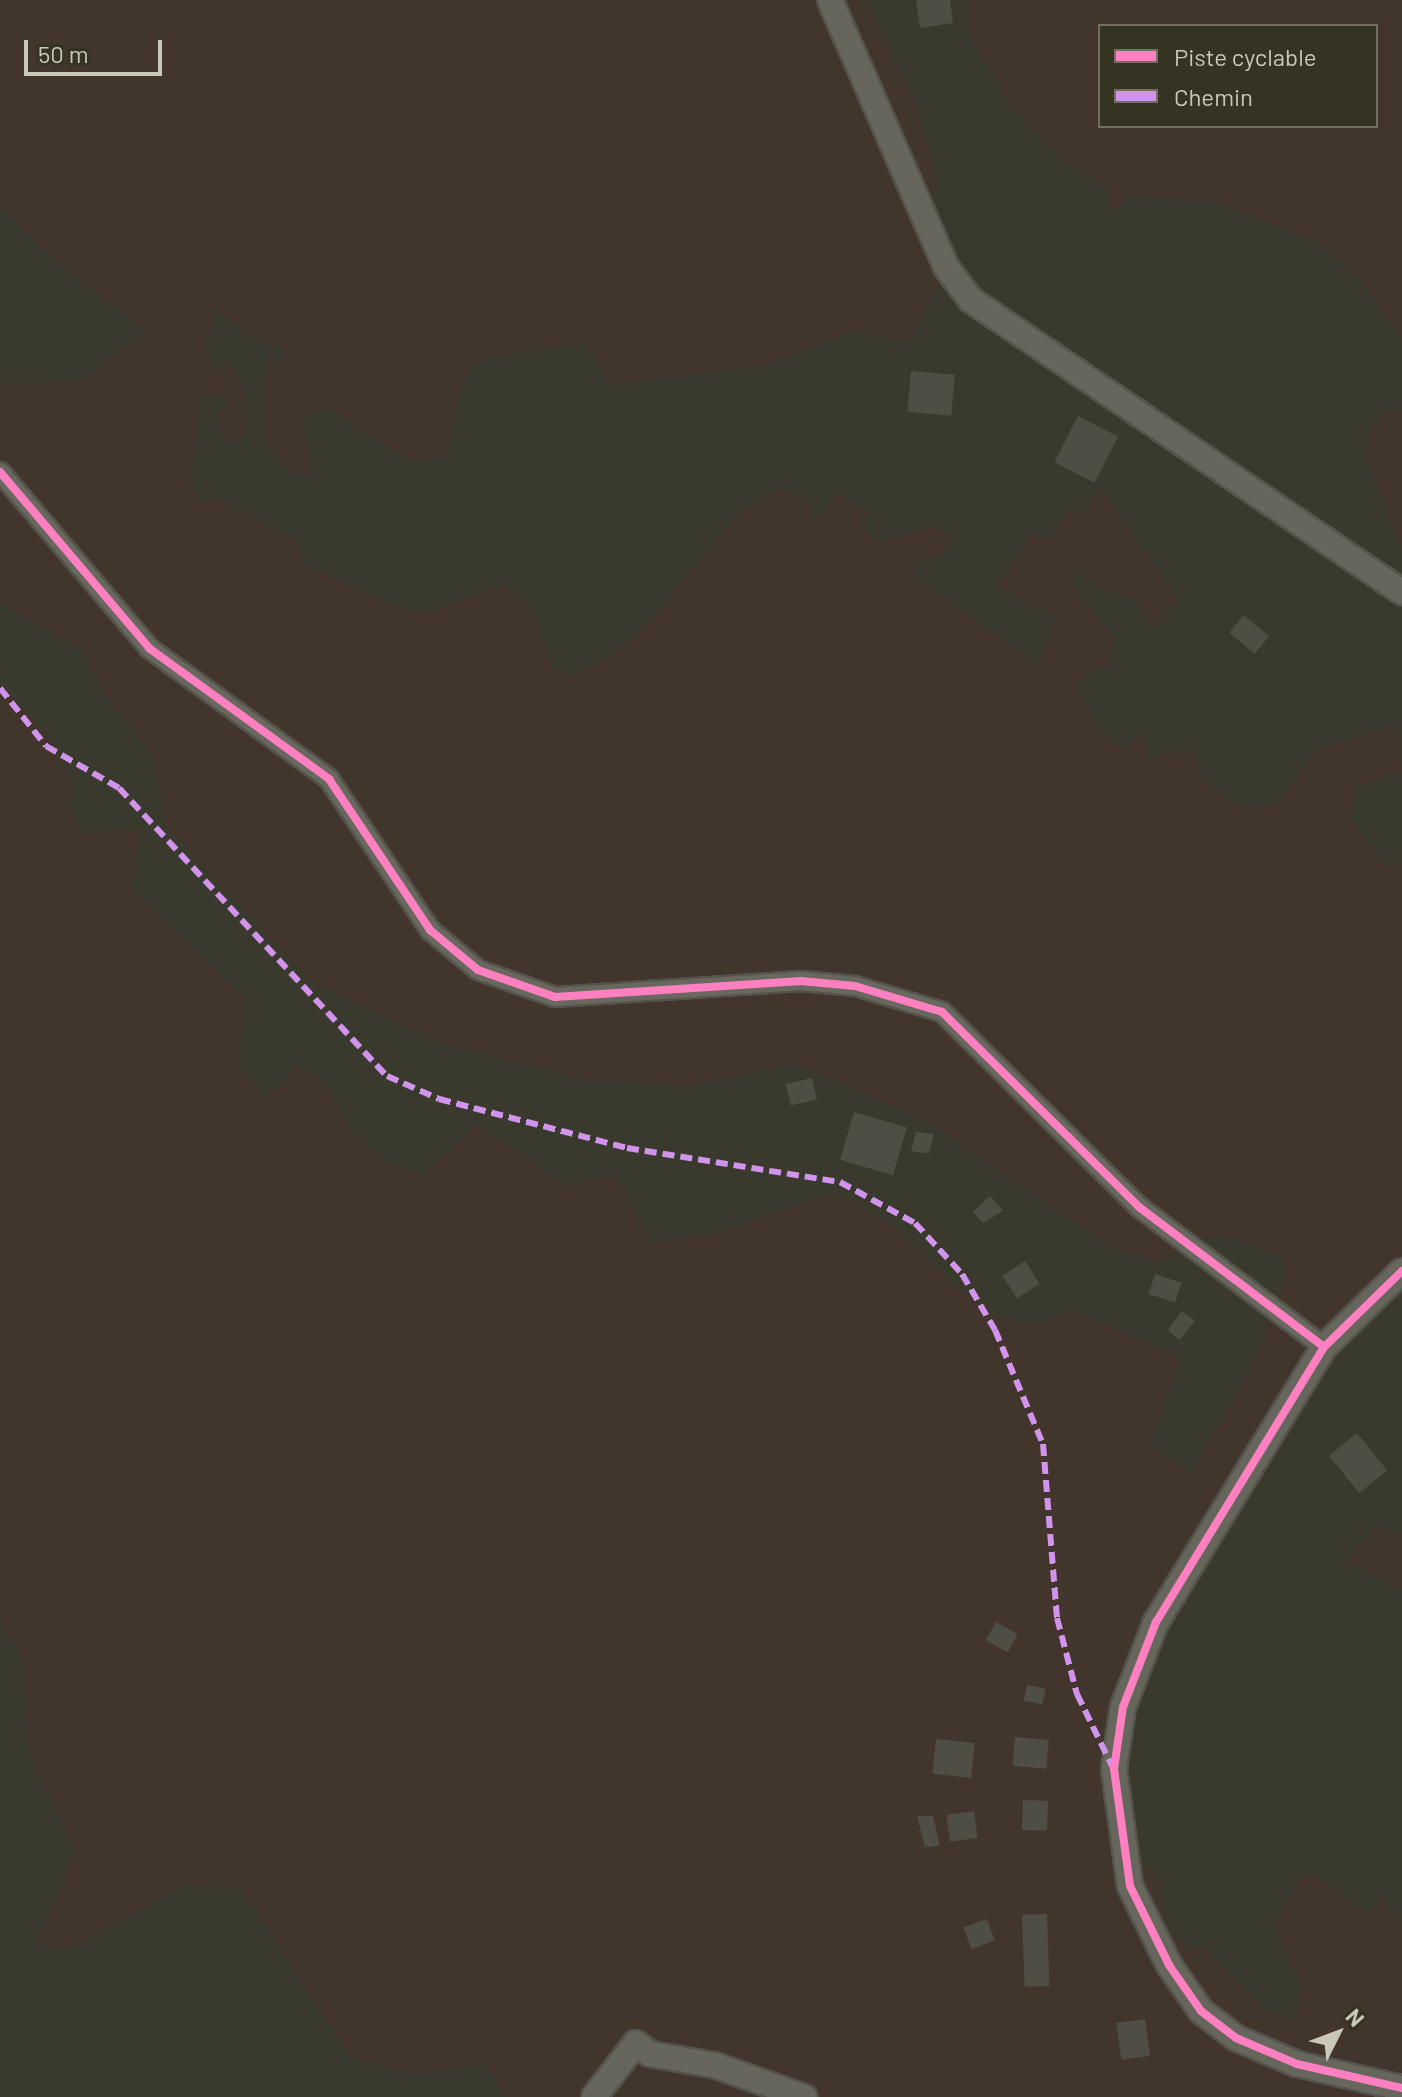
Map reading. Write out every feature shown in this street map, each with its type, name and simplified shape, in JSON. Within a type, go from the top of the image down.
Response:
[{"type":"street","points":[[830,0],[950,276],[971,300],[1402,592]]},
{"type":"street","points":[[0,472],[149,648],[329,779],[430,930],[478,970],[555,997],[801,981],[855,986],[942,1012],[1139,1207],[1324,1347]]},
{"type":"street","points":[[1402,1271],[1324,1347],[1156,1622],[1123,1707],[1115,1817],[1130,1886],[1169,1965],[1201,2011],[1236,2038],[1297,2064],[1402,2088]]},
{"type":"street","points":[[594,2097],[636,2043],[650,2054],[714,2065],[804,2097]]},
{"type":"shaded area","points":[[0,0],[866,0],[919,112],[936,185],[926,210],[946,267],[910,341],[852,331],[767,364],[610,384],[585,344],[488,357],[467,371],[444,457],[407,460],[330,408],[302,419],[311,474],[291,473],[265,444],[267,360],[287,361],[283,347],[266,345],[215,310],[205,351],[213,371],[230,365],[241,380],[248,422],[242,437],[227,442],[216,417],[227,406],[223,396],[199,396],[190,486],[202,504],[217,500],[295,541],[306,566],[397,607],[424,614],[506,585],[529,605],[552,669],[573,675],[612,655],[655,615],[739,513],[776,490],[808,498],[812,518],[827,511],[836,495],[869,512],[860,524],[875,542],[932,527],[953,535],[945,554],[914,563],[914,577],[1039,666],[1056,617],[997,586],[1031,536],[1050,538],[1071,510],[1086,511],[1099,486],[1178,599],[1152,629],[1133,598],[1101,589],[1080,571],[1069,582],[1115,639],[1110,666],[1087,672],[1074,688],[1102,732],[1125,748],[1138,735],[1146,741],[1147,758],[1193,749],[1200,773],[1224,797],[1255,810],[1278,804],[1317,749],[1397,726],[1402,772],[1359,786],[1348,818],[1388,867],[1402,862],[1402,1271],[1345,1326],[1165,1606],[1119,1732],[1131,1853],[1160,1876],[1166,1925],[1187,1946],[1206,1950],[1268,2012],[1295,2019],[1302,1984],[1279,1943],[1277,1919],[1301,1878],[1314,1874],[1364,1915],[1382,1899],[1402,1924],[1402,2097],[507,2097],[484,2063],[413,2074],[351,2057],[241,1888],[185,1885],[69,1949],[36,1944],[76,1852],[31,1758],[24,1657],[0,1623],[0,689],[44,731],[72,782],[67,804],[83,834],[142,828],[131,888],[243,997],[239,1067],[267,1098],[297,1066],[325,1082],[351,1132],[383,1162],[424,1176],[477,1124],[565,1186],[616,1176],[649,1243],[715,1234],[836,1192],[893,1227],[983,1311],[1030,1326],[1072,1311],[1181,1357],[1150,1444],[1190,1474],[1250,1374],[1284,1281],[1285,1257],[1220,1233],[1158,1262],[1109,1246],[931,1123],[795,1063],[691,1086],[585,1079],[438,1042],[310,980],[166,826],[154,756],[100,689],[83,650],[0,603],[0,383],[80,382],[146,331],[43,250],[0,205]]},
{"type":"shaded area","points":[[969,0],[1402,0],[1402,339],[1361,279],[1319,243],[1216,202],[1131,194],[1116,210],[1107,205],[1107,189],[1069,164],[1009,102],[970,33]]},
{"type":"shaded area","points":[[1402,411],[1402,549],[1368,459],[1370,430],[1385,412]]},
{"type":"shaded area","points":[[1378,1526],[1402,1537],[1402,1589],[1346,1560]]},
{"type":"building","points":[[916,0],[950,0],[953,23],[920,28]]},
{"type":"building","points":[[911,371],[955,375],[951,416],[907,412]]},
{"type":"building","points":[[1078,416],[1118,436],[1094,483],[1054,462]]},
{"type":"building","points":[[1244,615],[1269,636],[1254,654],[1229,633]]},
{"type":"building","points":[[812,1078],[817,1099],[791,1106],[786,1084]]},
{"type":"building","points":[[854,1112],[907,1127],[893,1175],[840,1160]]},
{"type":"building","points":[[916,1132],[934,1134],[929,1153],[911,1152]]},
{"type":"building","points":[[990,1196],[1003,1211],[983,1223],[973,1212]]},
{"type":"building","points":[[1025,1261],[1040,1284],[1017,1298],[1002,1276]]},
{"type":"building","points":[[1155,1274],[1182,1283],[1175,1303],[1149,1294]]},
{"type":"building","points":[[1182,1311],[1195,1321],[1179,1340],[1168,1330]]},
{"type":"building","points":[[1357,1433],[1387,1470],[1359,1493],[1329,1456]]},
{"type":"building","points":[[996,1622],[1018,1634],[1008,1652],[986,1640]]},
{"type":"building","points":[[1027,1685],[1046,1689],[1042,1705],[1024,1701]]},
{"type":"building","points":[[1015,1737],[1049,1740],[1046,1769],[1012,1766]]},
{"type":"building","points":[[936,1739],[975,1743],[971,1778],[932,1774]]},
{"type":"building","points":[[1023,1800],[1048,1801],[1047,1831],[1022,1830]]},
{"type":"building","points":[[974,1811],[978,1838],[950,1842],[946,1815]]},
{"type":"building","points":[[917,1816],[933,1816],[940,1846],[925,1847]]},
{"type":"building","points":[[1047,1914],[1050,1986],[1025,1987],[1022,1915]]},
{"type":"building","points":[[987,1919],[995,1941],[971,1949],[964,1928]]},
{"type":"building","points":[[1145,2019],[1150,2056],[1121,2060],[1116,2023]]},
{"type":"marked path","points":[[0,688],[46,746],[119,788],[387,1076],[439,1099],[627,1148],[840,1182],[915,1223],[962,1274],[995,1330],[1043,1444],[1057,1618],[1077,1694],[1112,1766]]},
{"type":"cycle path","points":[[0,472],[149,648],[329,779],[430,930],[478,970],[555,997],[801,981],[855,986],[942,1012],[1139,1207],[1324,1347]]},
{"type":"cycle path","points":[[1402,1271],[1324,1347],[1156,1622],[1123,1707],[1114,1769],[1130,1886],[1169,1965],[1201,2011],[1236,2038],[1297,2064],[1402,2088]]}]
